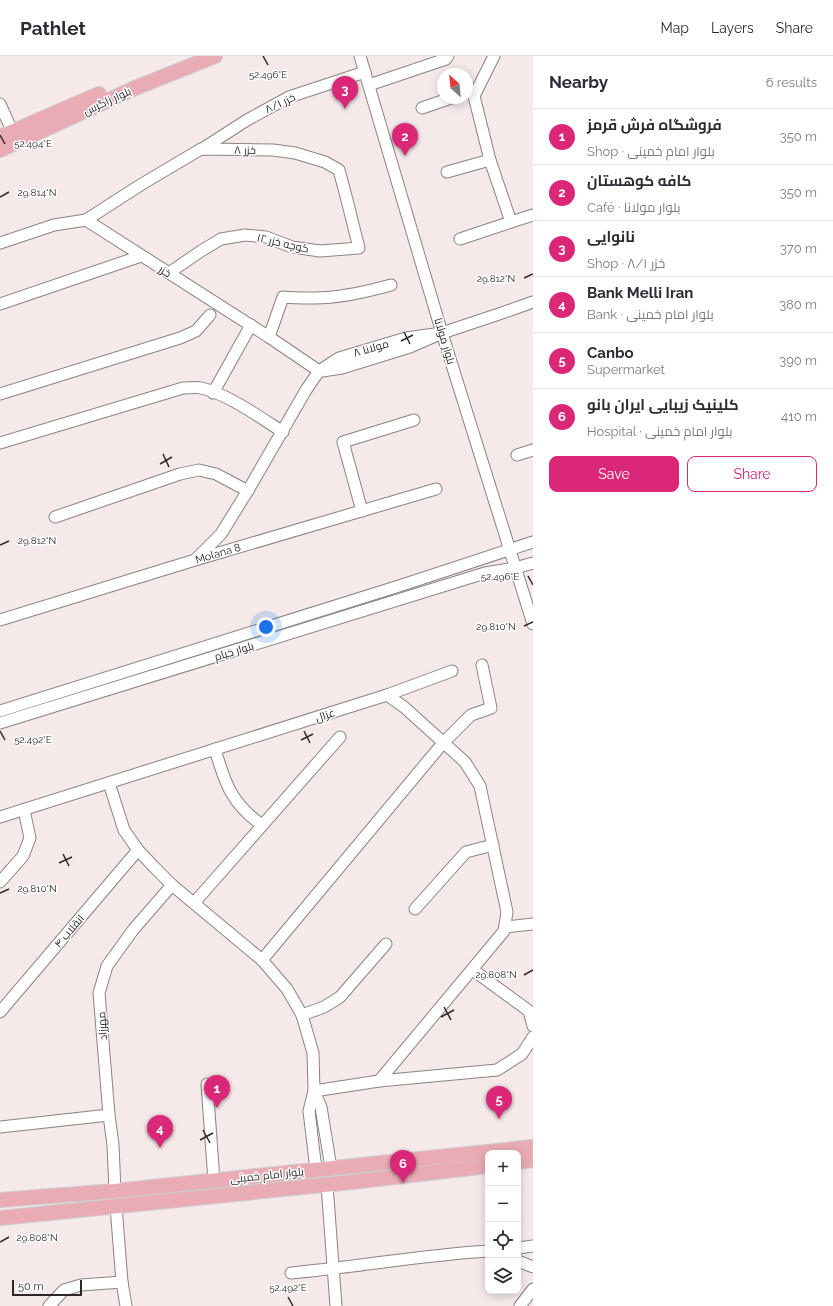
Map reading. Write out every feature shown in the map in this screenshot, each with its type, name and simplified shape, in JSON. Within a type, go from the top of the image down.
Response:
[{"type":"main road","name":"بلوار زاگرس","points":[[6,134],[192,56]]},
{"type":"main road","name":"بلوار زاگرس","points":[[0,150],[135,88],[215,56]]},
{"type":"main road","name":"بلوار امام خمینی","points":[[0,1200],[116,1191],[533,1147]]},
{"type":"main road","points":[[521,1162],[533,1160]]},
{"type":"main road","name":"بلوار امام خمینی","points":[[0,1218],[327,1185],[485,1166]]},
{"type":"main road","points":[[116,1191],[116,1206]]},
{"type":"street","name":"بلوار مولانا","points":[[360,56],[442,332],[533,624]]},
{"type":"street","points":[[369,85],[446,59],[448,56]]},
{"type":"street","points":[[473,91],[494,56]]},
{"type":"street","name":"خزر ۸/۱","points":[[201,149],[247,120],[289,97],[365,72]]},
{"type":"street","points":[[422,108],[437,103]]},
{"type":"street","points":[[0,104],[6,134]]},
{"type":"street","points":[[472,104],[511,222]]},
{"type":"street","points":[[0,243],[54,225],[86,220],[142,184],[201,149]]},
{"type":"street","name":"خزر ۸","points":[[201,149],[273,150],[325,162],[339,170],[348,200],[359,248]]},
{"type":"street","points":[[447,172],[490,160]]},
{"type":"street","points":[[460,239],[533,215]]},
{"type":"street","name":"خزر","points":[[86,220],[251,325],[319,371]]},
{"type":"street","name":"کوچه خزر ۱۲","points":[[169,273],[201,251],[221,240],[245,235],[266,237],[292,247],[320,250],[359,248]]},
{"type":"street","points":[[0,304],[141,256]]},
{"type":"street","points":[[269,337],[283,297],[337,297],[362,293],[391,285]]},
{"type":"street","name":"مولانا ۸","points":[[319,371],[342,368],[403,349],[442,332],[533,302]]},
{"type":"street","points":[[0,394],[185,336],[196,331],[210,315]]},
{"type":"street","points":[[213,393],[251,325]]},
{"type":"street","points":[[195,560],[221,534],[283,432],[306,390],[319,371]]},
{"type":"street","points":[[0,443],[183,388],[201,388],[213,393],[245,408],[283,432]]},
{"type":"street","points":[[362,511],[343,442],[414,420]]},
{"type":"street","points":[[517,455],[533,450]]},
{"type":"street","points":[[55,516],[180,474],[199,470],[216,474],[248,491]]},
{"type":"street","name":"Molana 8","points":[[0,620],[195,560],[436,489]]},
{"type":"street","name":"بلوار خیام","points":[[0,711],[510,551],[533,542]]},
{"type":"street","name":"بلوار خیام","points":[[0,723],[485,573],[516,568],[533,563]]},
{"type":"street","points":[[262,960],[443,743],[471,715],[491,708],[482,665]]},
{"type":"street","name":"غزال","points":[[0,817],[386,695],[452,671]]},
{"type":"street","points":[[379,1081],[504,932],[507,912],[480,786],[465,762],[404,707],[386,695]]},
{"type":"street","points":[[194,903],[340,737]]},
{"type":"street","points":[[215,749],[223,776],[233,798],[248,816],[262,825]]},
{"type":"street","points":[[109,783],[124,830],[138,850],[172,885],[262,960],[287,989],[302,1015],[313,1053],[314,1091],[309,1111],[316,1170]]},
{"type":"street","points":[[0,882],[23,856],[30,838],[24,810]]},
{"type":"street","points":[[415,909],[466,852],[493,845]]},
{"type":"street","name":"انقلاب ۴","points":[[0,1012],[138,850]]},
{"type":"street","name":"مهرزاد","points":[[116,1191],[99,993],[107,966],[133,930],[172,885]]},
{"type":"street","points":[[505,927],[533,924]]},
{"type":"street","points":[[302,1015],[324,1007],[340,997],[386,944]]},
{"type":"street","points":[[473,970],[529,1011],[533,1026]]},
{"type":"street","points":[[314,1091],[379,1081],[497,1070],[522,1054],[533,1037]]},
{"type":"street","points":[[207,1084],[214,1181]]},
{"type":"street","points":[[314,1091],[321,1107],[331,1168]]},
{"type":"street","points":[[0,1127],[109,1116]]},
{"type":"street","points":[[327,1185],[336,1306]]},
{"type":"street","points":[[116,1206],[122,1282],[126,1306]]},
{"type":"street","points":[[521,1248],[533,1246]]},
{"type":"street","points":[[291,1273],[485,1251]]},
{"type":"street","points":[[521,1262],[533,1267]]},
{"type":"street","points":[[49,1306],[64,1290],[81,1285],[122,1282]]},
{"type":"street","points":[[520,1306],[533,1289]]},
{"type":"place","name":"نانوایی","points":[[345,109]]},
{"type":"place","name":"کافه کوهستان","points":[[405,156]]},
{"type":"place","name":"فروشگاه فرش قرمز","points":[[217,1108]]},
{"type":"place","name":"Canbo","points":[[499,1119]]},
{"type":"place","name":"Bank Melli Iran","points":[[160,1148]]},
{"type":"place","name":"کلینیک زیبایی ایران بانو","points":[[403,1183]]}]
